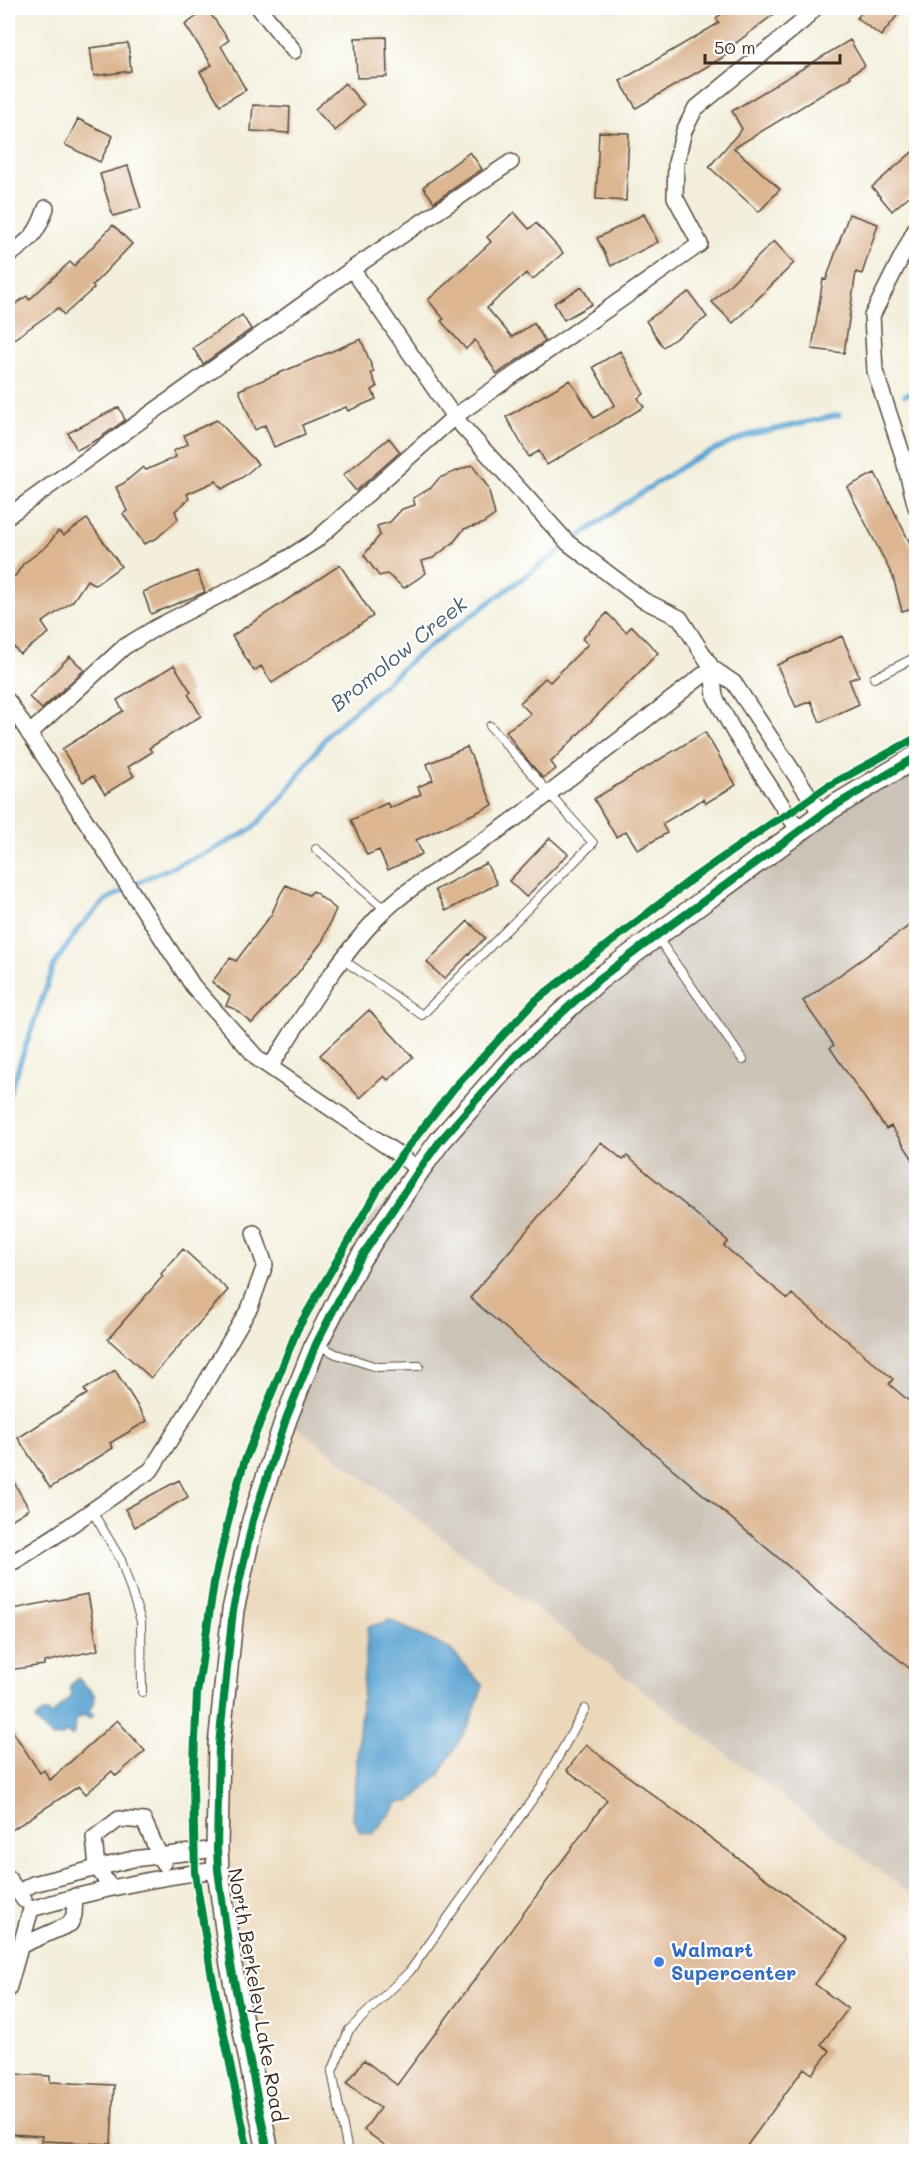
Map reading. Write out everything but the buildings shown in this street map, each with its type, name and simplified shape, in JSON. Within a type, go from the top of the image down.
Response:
[{"type":"street","points":[[259,8],[294,51]]},
{"type":"street","points":[[29,734],[124,647],[157,627],[267,571],[315,542],[454,417],[700,244],[675,197],[676,163],[684,131],[695,109],[804,20],[815,8]]},
{"type":"street","points":[[8,516],[352,269],[511,162]]},
{"type":"street","points":[[8,256],[34,235],[46,208]]},
{"type":"street","points":[[916,228],[872,316],[875,371],[902,453],[916,507]]},
{"type":"street","points":[[352,269],[454,417],[568,543],[643,600],[680,618],[712,668],[734,683],[822,815]]},
{"type":"street","points":[[712,668],[714,698],[799,831]]},
{"type":"street","points":[[270,1067],[341,958],[386,910],[549,794],[712,668]]},
{"type":"street","points":[[8,701],[193,986],[258,1059],[418,1170]]},
{"type":"street","points":[[727,720],[749,705]]},
{"type":"street","points":[[749,754],[772,739]]},
{"type":"street","name":"North Berkeley Lake Road","points":[[268,2151],[231,1965],[218,1870],[219,1745],[234,1610],[253,1520],[286,1419],[316,1344],[358,1262],[418,1170],[440,1141],[517,1054],[599,979],[656,936],[822,815],[916,757]]},
{"type":"street","points":[[8,1563],[15,1561],[92,1511],[151,1470],[250,1307],[265,1265],[254,1233]]},
{"type":"street","points":[[110,1887],[98,1868],[94,1838],[119,1818],[144,1821],[167,1875]]},
{"type":"street","points":[[19,1892],[33,1884],[133,1859],[217,1849]]},
{"type":"street","points":[[31,1909],[110,1887],[167,1875],[218,1870]]},
{"type":"street","points":[[8,1878],[31,1909]]},
{"type":"street","points":[[21,1945],[70,1924],[74,1915],[75,1896]]},
{"type":"street","points":[[8,1990],[31,1909]]},
{"type":"lane","points":[[874,678],[916,657]]},
{"type":"lane","points":[[341,958],[422,1015],[593,843],[490,726]]},
{"type":"lane","points":[[316,849],[386,910]]},
{"type":"lane","points":[[656,936],[743,1060]]},
{"type":"lane","points":[[316,1344],[336,1354],[376,1367],[419,1366]]},
{"type":"lane","points":[[92,1511],[121,1560],[141,1621],[142,1692]]},
{"type":"lane","points":[[348,2151],[332,2072],[348,2030],[410,1971],[542,1786],[585,1709]]},
{"type":"shaded area","points":[[916,757],[916,1896],[914,1897],[286,1419],[365,1223],[624,957]]},
{"type":"shaded area","points":[[286,1419],[914,1897],[916,1896],[916,2151],[268,2152],[217,1854],[233,1610]]},
{"type":"water","points":[[390,1620],[451,1650],[483,1686],[469,1724],[439,1775],[410,1802],[399,1802],[373,1834],[360,1832],[352,1816],[368,1627]]},
{"type":"water","points":[[78,1678],[94,1694],[94,1704],[89,1710],[94,1715],[89,1719],[85,1715],[76,1719],[75,1732],[71,1736],[67,1732],[61,1737],[53,1738],[35,1720],[43,1712],[49,1712],[52,1715],[72,1695],[70,1686]]},
{"type":"waterway","name":"Bromolow Creek","points":[[905,395],[916,390]]},
{"type":"waterway","name":"Bromolow Creek","points":[[8,1097],[54,965],[79,928],[106,900],[149,877],[215,849],[252,829],[281,799],[330,732],[416,656],[620,507],[690,461],[748,435],[839,415]]},
{"type":"cycle path","points":[[248,2152],[211,1971],[195,1873],[193,1785],[197,1694],[214,1583],[234,1496],[245,1460],[297,1330],[377,1191],[401,1156],[454,1088],[535,1001],[693,878],[772,823],[825,788],[916,738]]},
{"type":"cycle path","points":[[268,2152],[231,1965],[218,1870],[219,1745],[233,1610],[253,1520],[286,1419],[316,1344],[358,1262],[419,1170],[440,1141],[517,1054],[599,979],[656,936],[828,810],[916,757]]},
{"type":"place","name":"Walmart Supercenter","points":[[659,1962]]}]
